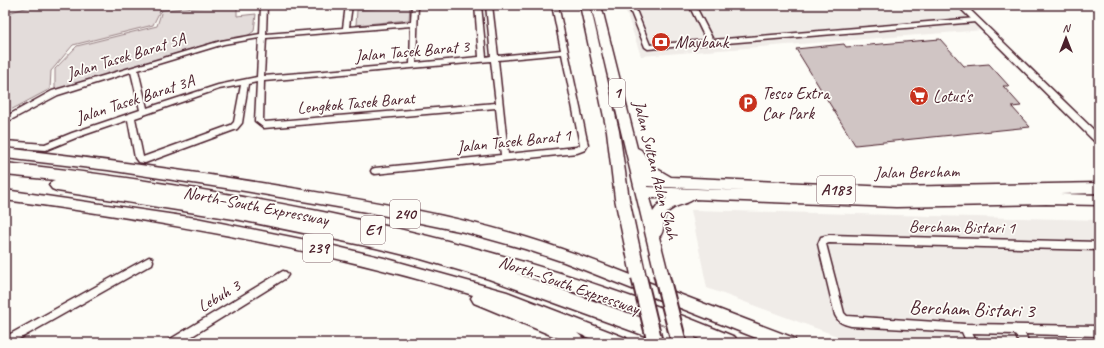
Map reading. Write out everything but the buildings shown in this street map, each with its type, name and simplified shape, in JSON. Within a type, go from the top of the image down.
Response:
[{"type":"highway","name":"North–South Expressway","points":[[5,169],[40,172],[201,195],[294,212],[430,242],[506,262],[581,286],[728,343]]},
{"type":"highway","name":"North–South Expressway","points":[[5,179],[46,183],[191,205],[282,222],[421,252],[496,274],[688,343]]},
{"type":"main road","name":"Jalan Sultan Azlan Shah","points":[[585,5],[613,131],[624,206],[643,277],[655,343]]},
{"type":"main road","name":"Jalan Sultan Azlan Shah","points":[[596,5],[638,186],[680,343]]},
{"type":"main road","points":[[625,128],[647,170],[656,177],[681,183]]},
{"type":"main road","name":"240","points":[[5,153],[93,163],[196,178],[337,201],[466,227],[526,244],[604,270],[697,309],[788,343]]},
{"type":"main road","points":[[618,164],[625,179],[638,186],[630,194],[630,199],[643,277],[662,343]]},
{"type":"main road","points":[[1033,188],[1050,184],[1099,182]]},
{"type":"main road","name":"Jalan Bercham","points":[[638,186],[681,183],[892,192],[1033,188],[1099,188]]},
{"type":"main road","name":"Jalan Bercham","points":[[638,186],[805,198],[896,202],[1046,199],[1099,200]]},
{"type":"main road","name":"239","points":[[5,195],[71,203],[159,217],[301,244],[430,277],[509,300],[620,343]]},
{"type":"main road","points":[[656,251],[655,220],[660,211],[668,203],[680,198],[691,197],[799,201],[805,198]]},
{"type":"main road","points":[[430,277],[516,315],[564,333],[577,343]]},
{"type":"street","points":[[261,79],[264,5]]},
{"type":"street","points":[[346,29],[349,5]]},
{"type":"street","points":[[413,65],[415,5]]},
{"type":"street","points":[[478,5],[483,59]]},
{"type":"street","points":[[489,5],[505,158]]},
{"type":"street","name":"Jalan Tasek Barat 1","points":[[375,171],[577,150],[582,148],[584,145],[555,5]]},
{"type":"street","points":[[631,5],[648,47],[976,20]]},
{"type":"street","points":[[692,5],[711,43]]},
{"type":"street","points":[[962,5],[1099,141]]},
{"type":"street","name":"Jalan Tasek Barat 5A","points":[[5,120],[55,93],[220,42],[262,36],[414,24]]},
{"type":"street","name":"Jalan Tasek Barat 3","points":[[261,79],[565,52]]},
{"type":"street","points":[[134,69],[144,112]]},
{"type":"street","name":"Jalan Tasek Barat 3A","points":[[5,144],[46,147],[51,146],[75,134],[218,87],[261,79]]},
{"type":"street","name":"Lengkok Tasek Barat","points":[[261,79],[259,121],[267,126],[500,105]]},
{"type":"street","points":[[131,116],[139,158],[141,160],[145,160],[234,127],[238,123],[245,82]]},
{"type":"street","name":"Bercham Bistari 1","points":[[844,320],[840,316],[822,244],[824,240],[1099,246]]},
{"type":"street","points":[[5,342],[150,261]]},
{"type":"street","name":"Lebuh 3","points":[[172,343],[283,275]]},
{"type":"street","name":"Bercham Bistari 3","points":[[844,320],[850,322],[965,328],[1099,331]]},
{"type":"street","points":[[965,328],[972,343]]},
{"type":"street","points":[[1018,329],[1024,343]]},
{"type":"shaded area","points":[[35,5],[163,5],[153,25],[73,45],[51,71],[50,89],[5,113],[5,14]]},
{"type":"shaded area","points":[[237,5],[237,16],[256,14],[254,31],[246,37],[221,40],[55,90],[55,69],[77,46],[157,26],[162,10]]},
{"type":"shaded area","points":[[384,5],[410,5],[409,20],[356,25],[357,10],[383,8]]},
{"type":"shaded area","points":[[624,5],[961,5],[984,30],[641,56]]},
{"type":"shaded area","points":[[691,210],[1099,220],[1099,343],[851,343],[837,336],[707,288]]},
{"type":"place","name":"Maybank","points":[[661,42]]},
{"type":"place","name":"Lotus's","points":[[919,96]]},
{"type":"place","name":"Tesco Extra Car Park","points":[[748,103]]}]
